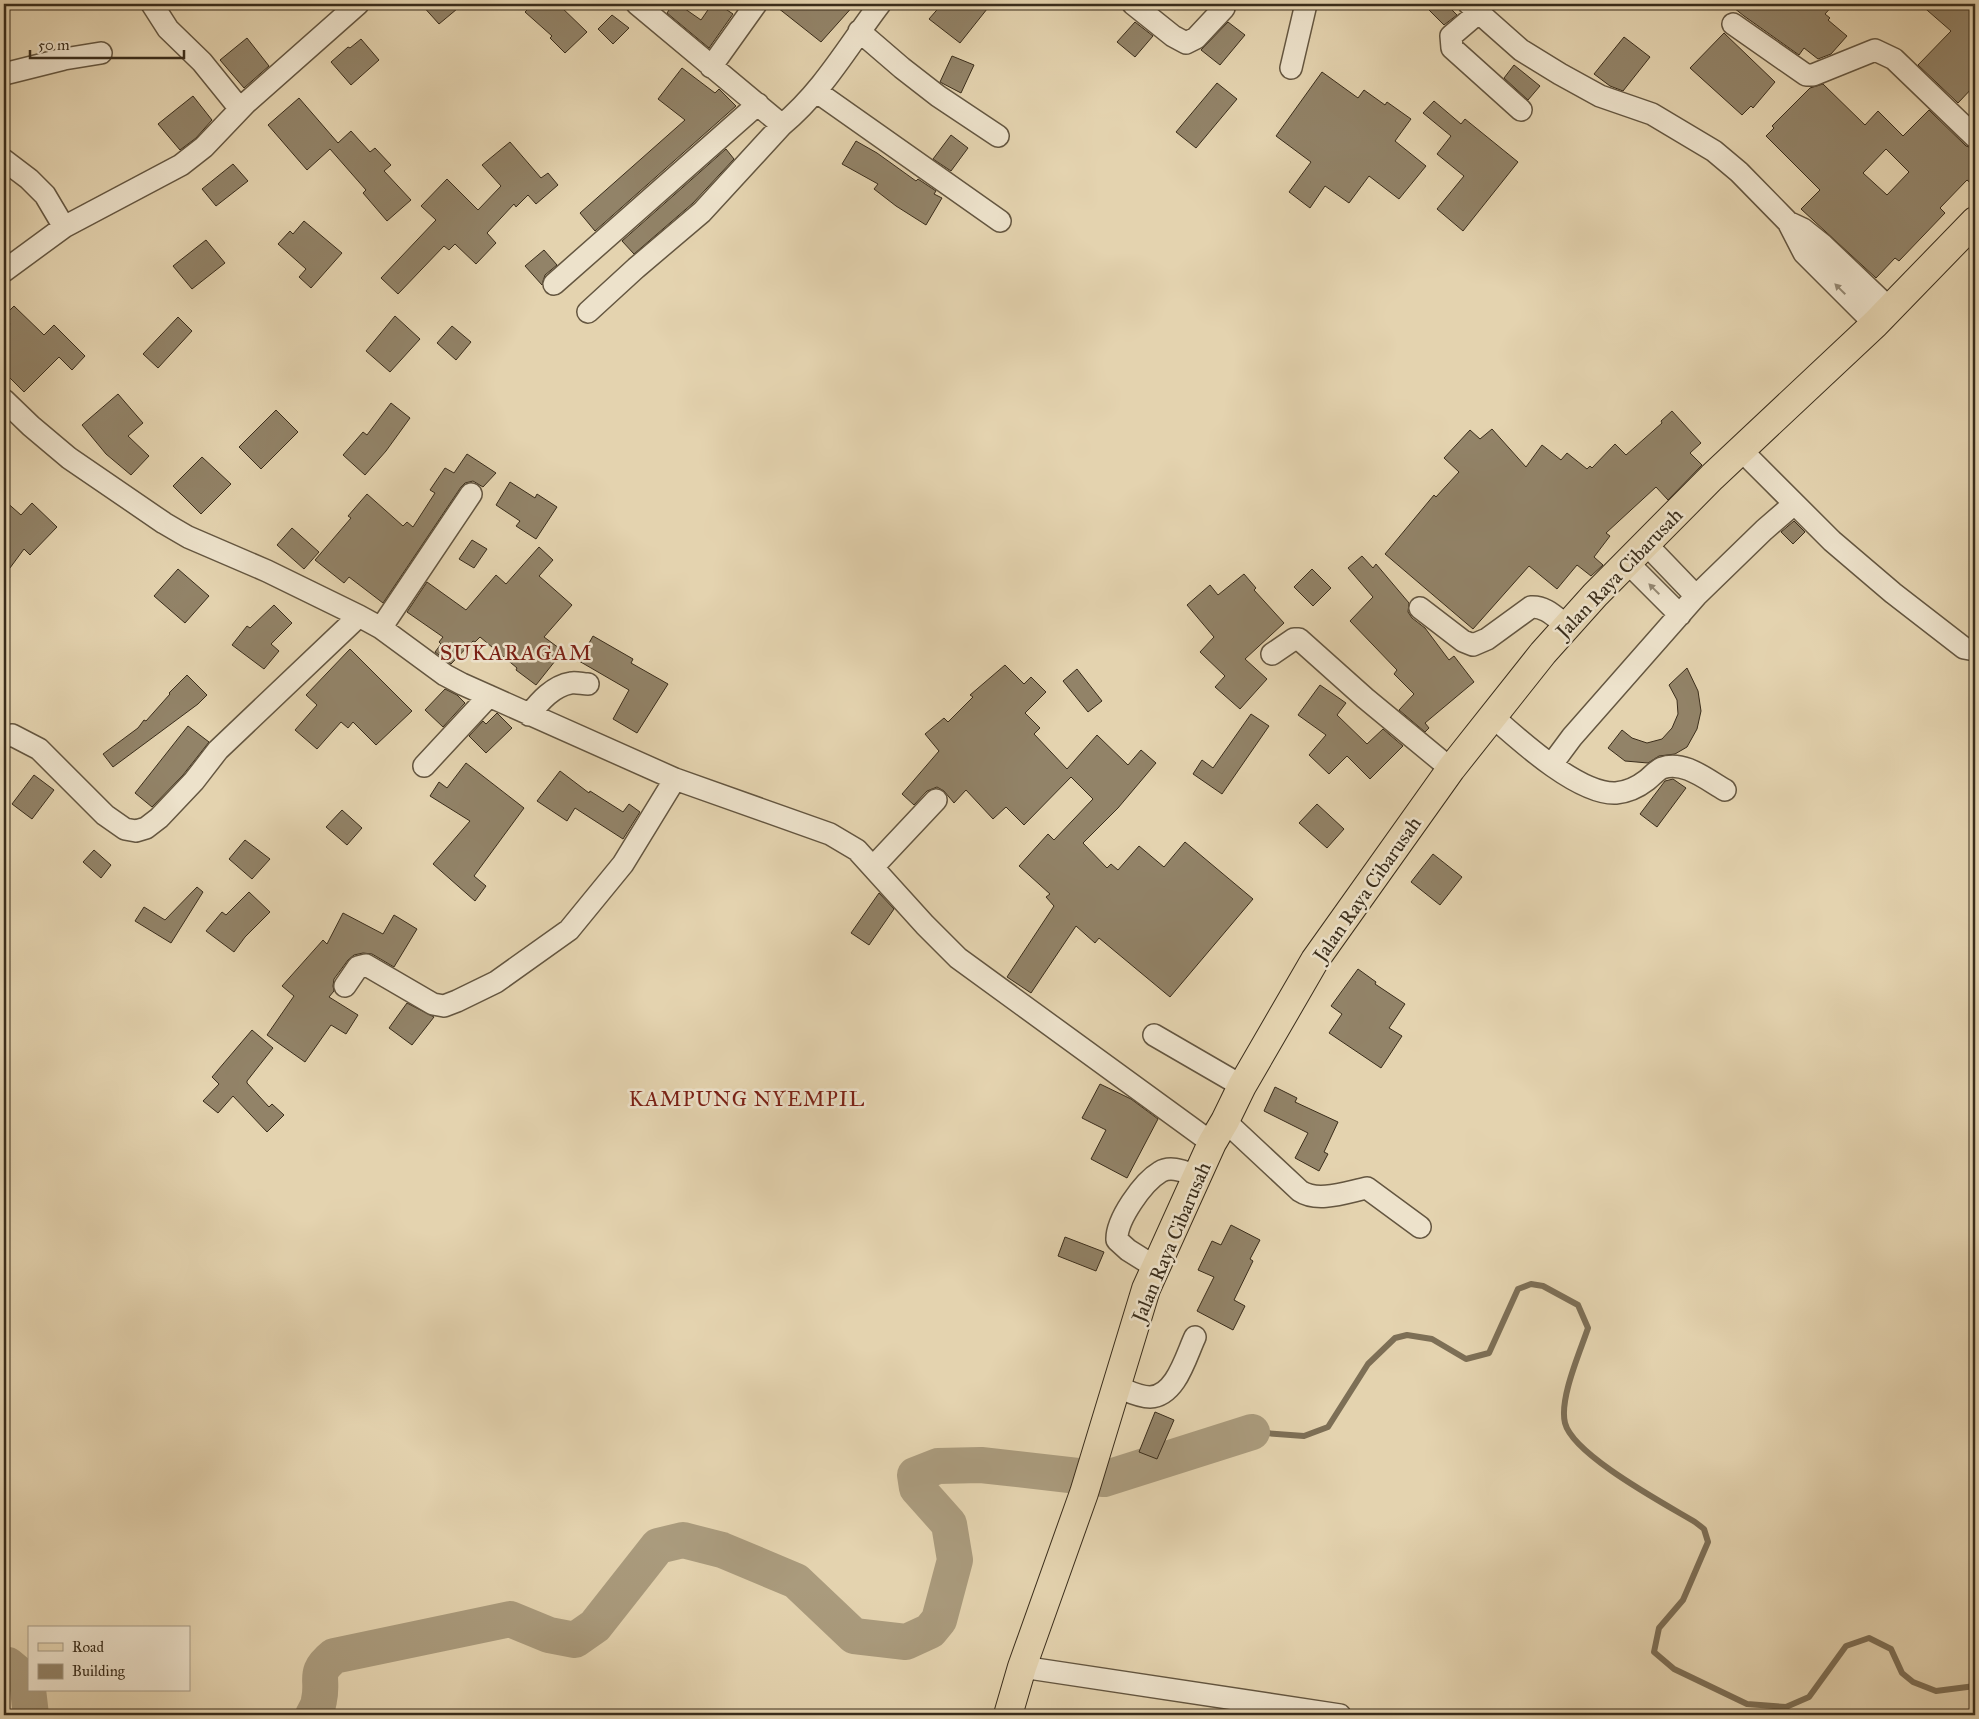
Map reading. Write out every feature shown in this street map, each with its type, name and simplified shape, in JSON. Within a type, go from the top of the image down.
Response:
[{"type":"main road","name":"Jalan Raya Cibarusah","points":[[1008,1715],[1022,1667],[1084,1493],[1146,1289],[1197,1176],[1242,1086],[1315,960],[1451,769],[1543,653],[1567,626],[1637,553],[1741,450],[1883,316],[1975,221]]},
{"type":"street","points":[[152,4],[168,29],[202,62],[240,109]]},
{"type":"street","points":[[4,271],[64,227],[181,165],[204,147],[240,109],[358,4]]},
{"type":"street","points":[[637,4],[782,125]]},
{"type":"street","points":[[711,67],[756,4]]},
{"type":"street","points":[[588,312],[702,212],[782,125],[802,109],[817,92],[880,4]]},
{"type":"street","points":[[1133,4],[1186,43],[1196,38],[1224,8]]},
{"type":"street","points":[[1291,68],[1306,4]]},
{"type":"street","points":[[1521,110],[1452,48],[1451,36],[1473,8],[1521,50],[1560,74],[1600,96],[1652,114],[1714,151],[1739,172],[1788,222],[1803,229],[1823,245],[1883,316]]},
{"type":"street","points":[[1733,24],[1806,75],[1812,75],[1876,50],[1885,53],[1894,59],[1975,137]]},
{"type":"street","points":[[859,31],[938,96],[998,136]]},
{"type":"street","points":[[4,74],[64,59],[101,53]]},
{"type":"street","points":[[817,92],[1000,221]]},
{"type":"street","points":[[554,284],[758,104]]},
{"type":"street","points":[[4,160],[30,179],[45,195],[64,227]]},
{"type":"street","points":[[4,400],[69,458],[164,523],[188,537],[267,571],[359,616],[381,628],[445,675],[675,779],[830,834],[857,850],[925,925],[958,958],[1219,1132],[1307,1196],[1316,1197],[1366,1188],[1420,1227]]},
{"type":"street","points":[[1741,450],[1832,541],[1907,604],[1964,648],[1975,650]]},
{"type":"street","points":[[381,628],[471,494]]},
{"type":"street","points":[[1552,764],[1572,737],[1696,596],[1764,530],[1794,504]]},
{"type":"street","points":[[1637,553],[1696,596]]},
{"type":"street","points":[[1637,553],[1680,615]]},
{"type":"street","points":[[1420,608],[1463,640],[1473,645],[1487,639],[1531,607],[1538,606],[1544,608],[1567,626]]},
{"type":"street","points":[[4,737],[12,735],[39,749],[105,814],[125,829],[136,831],[146,828],[160,818],[194,781],[218,750],[359,616]]},
{"type":"street","points":[[1272,654],[1294,639],[1299,639],[1365,698],[1451,769]]},
{"type":"street","points":[[530,715],[540,701],[556,689],[572,683],[588,684]]},
{"type":"street","points":[[424,766],[489,696]]},
{"type":"street","points":[[1492,716],[1576,781],[1608,793],[1631,790],[1662,768],[1674,767],[1687,768],[1725,790]]},
{"type":"street","points":[[345,986],[358,967],[366,965],[433,1004],[444,1006],[496,982],[569,930],[623,864],[675,779]]},
{"type":"street","points":[[873,867],[936,800]]},
{"type":"street","points":[[1154,1035],[1242,1086]]},
{"type":"street","points":[[1156,1267],[1128,1250],[1117,1240],[1117,1230],[1129,1206],[1148,1182],[1160,1172],[1175,1169],[1197,1176]]},
{"type":"street","points":[[1116,1386],[1141,1396],[1157,1396],[1175,1380],[1195,1336]]},
{"type":"street","points":[[1022,1667],[1340,1715]]},
{"type":"building","points":[[421,4],[463,4],[439,24]]},
{"type":"building","points":[[533,4],[558,4],[587,32],[565,53],[550,38],[552,36],[525,12]]},
{"type":"building","points":[[673,4],[678,4],[701,20],[712,4],[718,4],[733,14],[709,48],[667,13]]},
{"type":"building","points":[[773,4],[855,4],[821,42]]},
{"type":"building","points":[[942,4],[991,4],[960,43],[929,19]]},
{"type":"building","points":[[1423,4],[1446,4],[1457,15],[1444,25]]},
{"type":"building","points":[[1729,4],[1834,4],[1825,14],[1830,18],[1828,20],[1847,36],[1831,54],[1818,59],[1804,48],[1799,55]]},
{"type":"building","points":[[1920,4],[1975,4],[1975,85],[1958,103],[1918,65],[1951,31]]},
{"type":"building","points":[[612,15],[629,28],[613,44],[598,29]]},
{"type":"building","points":[[1135,22],[1153,36],[1135,57],[1117,42]]},
{"type":"building","points":[[1228,22],[1245,35],[1220,65],[1201,50]]},
{"type":"building","points":[[1724,33],[1775,82],[1753,108],[1751,106],[1742,115],[1690,68]]},
{"type":"building","points":[[1624,37],[1650,57],[1623,91],[1610,86],[1594,74]]},
{"type":"building","points":[[247,38],[269,66],[244,88],[220,60]]},
{"type":"building","points":[[361,39],[379,60],[351,85],[331,62],[348,47],[350,48]]},
{"type":"building","points":[[952,56],[974,65],[961,93],[940,82]]},
{"type":"building","points":[[1514,65],[1540,86],[1528,100],[1504,78]]},
{"type":"building","points":[[682,68],[715,93],[719,89],[736,106],[595,231],[580,213],[685,120],[658,99]]},
{"type":"building","points":[[1322,72],[1358,98],[1364,90],[1385,105],[1387,102],[1411,119],[1395,141],[1426,166],[1399,199],[1369,176],[1349,203],[1325,186],[1310,208],[1289,192],[1311,162],[1276,136]]},
{"type":"building","points":[[1217,83],[1237,99],[1196,148],[1176,132]]},
{"type":"building","points":[[1823,84],[1865,125],[1878,111],[1903,136],[1929,110],[1966,146],[1975,149],[1975,187],[1967,180],[1940,208],[1945,213],[1899,261],[1895,258],[1876,278],[1801,209],[1820,190],[1766,136],[1774,128],[1772,126],[1810,88]],"holes":[[[1886,149],[1909,172],[1887,195],[1863,173]]]},
{"type":"building","points":[[193,96],[212,120],[196,138],[180,150],[158,124]]},
{"type":"building","points":[[299,98],[338,143],[351,131],[370,152],[375,148],[391,165],[384,171],[411,200],[387,221],[363,193],[366,190],[330,149],[307,170],[268,125]]},
{"type":"building","points":[[1434,101],[1461,124],[1465,119],[1518,162],[1463,231],[1437,209],[1464,176],[1437,154],[1451,136],[1423,113]]},
{"type":"building","points":[[951,135],[968,148],[951,171],[933,159]]},
{"type":"building","points":[[856,141],[877,153],[916,181],[918,179],[936,191],[934,194],[942,198],[926,225],[874,189],[878,184],[842,164]]},
{"type":"building","points":[[510,142],[541,178],[548,173],[558,185],[536,204],[528,195],[516,207],[514,204],[487,233],[496,243],[476,264],[455,244],[449,250],[444,246],[398,294],[381,278],[436,220],[421,206],[447,179],[478,210],[501,186],[482,165]]},
{"type":"building","points":[[726,149],[734,159],[693,203],[634,254],[622,241]]},
{"type":"building","points":[[233,164],[248,181],[216,206],[202,189]]},
{"type":"building","points":[[304,221],[342,253],[311,288],[299,277],[306,269],[278,244],[290,231],[293,234]]},
{"type":"building","points":[[206,240],[225,263],[192,289],[173,266]]},
{"type":"building","points":[[544,250],[557,265],[545,275],[542,285],[525,266]]},
{"type":"building","points":[[14,306],[44,335],[54,325],[85,356],[72,370],[59,357],[24,392],[4,372],[4,331],[10,324],[4,316]]},
{"type":"building","points":[[395,316],[420,339],[390,372],[366,351]]},
{"type":"building","points":[[178,317],[192,331],[158,368],[143,354]]},
{"type":"building","points":[[452,326],[471,342],[456,360],[437,343]]},
{"type":"building","points":[[118,394],[143,423],[128,436],[149,456],[131,475],[106,454],[82,425]]},
{"type":"building","points":[[391,403],[410,418],[386,451],[365,475],[343,455],[363,432],[367,435]]},
{"type":"building","points":[[276,410],[298,432],[261,469],[239,447]]},
{"type":"building","points":[[1672,411],[1701,443],[1690,453],[1702,465],[1668,500],[1656,487],[1606,533],[1610,536],[1594,557],[1603,565],[1591,576],[1577,565],[1557,589],[1529,566],[1473,629],[1385,554],[1434,495],[1436,497],[1459,472],[1444,458],[1470,430],[1480,439],[1492,429],[1526,467],[1542,445],[1561,460],[1567,453],[1587,469],[1590,466],[1592,468],[1615,444],[1626,455],[1662,423],[1661,421]]},
{"type":"building","points":[[467,454],[496,473],[483,487],[473,481],[465,483],[461,487],[383,603],[349,577],[344,583],[315,560],[351,518],[348,516],[367,494],[403,526],[407,522],[413,527],[435,493],[430,490],[445,468],[454,473]]},
{"type":"building","points":[[202,457],[231,484],[201,514],[173,486]]},
{"type":"building","points":[[510,482],[535,498],[537,494],[557,507],[536,539],[516,526],[520,521],[496,505]]},
{"type":"building","points":[[4,500],[21,515],[32,503],[57,527],[30,555],[24,549],[4,576]]},
{"type":"building","points":[[1794,521],[1805,532],[1793,544],[1781,532]]},
{"type":"building","points":[[292,528],[319,552],[304,569],[277,545]]},
{"type":"building","points":[[472,540],[487,549],[474,568],[459,559]]},
{"type":"building","points":[[539,547],[553,560],[539,576],[572,605],[544,637],[563,651],[536,685],[516,670],[517,668],[480,637],[475,642],[473,641],[451,664],[435,652],[441,644],[439,642],[443,637],[407,612],[427,582],[466,610],[496,575],[506,584]]},
{"type":"building","points":[[1362,556],[1373,568],[1376,564],[1409,603],[1408,612],[1412,618],[1425,628],[1449,660],[1454,656],[1474,682],[1425,723],[1429,728],[1425,732],[1399,710],[1414,694],[1394,674],[1397,670],[1350,621],[1373,597],[1348,568]]},
{"type":"building","points":[[178,569],[209,596],[185,623],[154,596]]},
{"type":"building","points":[[1312,569],[1331,588],[1313,606],[1294,587]]},
{"type":"building","points":[[1244,574],[1256,588],[1254,590],[1284,623],[1245,659],[1267,679],[1240,709],[1215,687],[1225,676],[1200,652],[1214,637],[1187,605],[1210,585],[1218,595]]},
{"type":"building","points":[[274,605],[292,623],[271,644],[279,651],[264,669],[232,645],[247,626],[250,628]]},
{"type":"building","points":[[593,636],[633,659],[631,663],[668,684],[637,733],[613,719],[629,690],[579,661]]},
{"type":"building","points":[[350,649],[412,711],[376,745],[353,722],[348,728],[341,722],[317,749],[295,730],[317,705],[306,695]]},
{"type":"building","points":[[1005,665],[1024,684],[1031,677],[1046,692],[1025,713],[1040,728],[1034,734],[1067,769],[1097,735],[1128,765],[1141,750],[1156,763],[1118,808],[1083,843],[1107,868],[1111,864],[1118,870],[1139,846],[1164,867],[1185,842],[1253,899],[1170,997],[1099,938],[1095,943],[1076,926],[1031,993],[1007,977],[1054,906],[1046,897],[1050,894],[1019,866],[1048,834],[1054,840],[1093,799],[1071,777],[1024,825],[1006,807],[993,819],[966,790],[954,803],[944,791],[937,787],[927,791],[914,805],[902,794],[939,751],[925,734],[944,718],[948,722],[973,697],[970,695]]},
{"type":"building","points":[[1687,668],[1698,691],[1701,711],[1697,729],[1687,747],[1675,754],[1659,756],[1648,763],[1625,761],[1608,748],[1622,730],[1632,738],[1647,743],[1662,739],[1672,728],[1678,714],[1677,700],[1669,685]]},
{"type":"building","points":[[1077,669],[1102,701],[1088,712],[1063,681]]},
{"type":"building","points":[[187,675],[207,695],[198,704],[113,767],[103,754],[138,728],[144,720],[146,721]]},
{"type":"building","points":[[1320,685],[1346,703],[1337,715],[1367,744],[1383,729],[1403,746],[1370,779],[1347,756],[1329,774],[1309,755],[1326,735],[1298,715]]},
{"type":"building","points":[[445,689],[457,695],[465,703],[443,727],[425,710]]},
{"type":"building","points":[[497,713],[512,728],[486,753],[469,736],[483,721],[486,724]]},
{"type":"building","points":[[1251,714],[1269,726],[1222,794],[1193,774],[1202,760],[1213,768]]},
{"type":"building","points":[[188,726],[209,742],[183,775],[152,807],[135,793]]},
{"type":"building","points":[[466,763],[524,808],[474,876],[486,886],[475,901],[433,864],[470,821],[430,796],[439,782],[447,788]]},
{"type":"building","points":[[560,771],[589,793],[590,791],[623,812],[629,804],[640,812],[623,839],[575,808],[567,821],[537,801]]},
{"type":"building","points":[[34,775],[54,790],[32,819],[12,804]]},
{"type":"building","points":[[1673,779],[1686,788],[1657,827],[1640,814],[1665,781]]},
{"type":"building","points":[[1317,804],[1344,829],[1327,848],[1299,823]]},
{"type":"building","points":[[342,810],[362,828],[347,845],[326,827]]},
{"type":"building","points":[[245,840],[270,859],[252,879],[229,859]]},
{"type":"building","points":[[94,850],[111,865],[101,878],[83,862]]},
{"type":"building","points":[[1433,854],[1462,877],[1440,905],[1411,882]]},
{"type":"building","points":[[197,887],[203,892],[171,943],[135,921],[144,907],[165,920]]},
{"type":"building","points":[[249,892],[270,912],[245,937],[234,952],[206,931],[222,912],[226,915]]},
{"type":"building","points":[[879,893],[894,909],[869,945],[851,933]]},
{"type":"building","points":[[343,913],[383,934],[394,915],[417,929],[394,967],[372,954],[354,955],[348,960],[334,979],[334,991],[329,997],[358,1015],[346,1034],[331,1025],[305,1062],[267,1035],[294,996],[282,986],[323,940],[327,944]]},
{"type":"building","points":[[1358,969],[1376,982],[1375,984],[1405,1004],[1389,1028],[1402,1036],[1381,1068],[1329,1033],[1342,1014],[1331,1006]]},
{"type":"building","points":[[407,1003],[434,1017],[412,1045],[389,1028]]},
{"type":"building","points":[[252,1030],[273,1048],[247,1083],[269,1107],[272,1104],[284,1115],[267,1132],[233,1096],[218,1113],[203,1101],[219,1084],[212,1077]]},
{"type":"building","points":[[1100,1084],[1131,1099],[1158,1119],[1127,1178],[1091,1159],[1106,1130],[1082,1118]]},
{"type":"building","points":[[1275,1087],[1297,1098],[1295,1102],[1338,1122],[1324,1152],[1328,1154],[1319,1171],[1295,1158],[1308,1133],[1264,1111]]},
{"type":"building","points":[[1231,1225],[1260,1240],[1250,1259],[1253,1261],[1234,1300],[1245,1306],[1233,1330],[1197,1311],[1214,1277],[1198,1270],[1212,1241],[1221,1245]]},
{"type":"building","points":[[1065,1237],[1104,1252],[1096,1271],[1058,1256]]},
{"type":"building","points":[[1155,1412],[1174,1420],[1157,1459],[1139,1452]]},
{"type":"waterway","points":[[1252,1432],[1304,1436],[1328,1427],[1368,1364],[1395,1338],[1407,1335],[1432,1339],[1466,1359],[1489,1353],[1518,1289],[1531,1284],[1543,1286],[1578,1305],[1588,1328],[1571,1376],[1565,1401],[1565,1423],[1572,1436],[1602,1464],[1704,1529],[1708,1542],[1683,1600],[1659,1628],[1654,1652],[1674,1669],[1747,1704],[1786,1707],[1809,1697],[1846,1646],[1869,1638],[1891,1649],[1902,1673],[1913,1682],[1936,1691],[1975,1686]]},
{"type":"waterway","points":[[313,1715],[319,1702],[321,1672],[327,1662],[334,1656],[510,1619],[549,1635],[575,1640],[595,1626],[658,1546],[683,1540],[722,1550],[796,1581],[854,1636],[906,1642],[930,1631],[939,1620],[955,1560],[949,1524],[917,1488],[915,1475],[938,1466],[981,1465],[1104,1479],[1252,1432]]},
{"type":"waterway","points":[[4,1665],[8,1665],[27,1681],[28,1690]]},
{"type":"waterway","points":[[28,1692],[31,1715]]},
{"type":"district","name":"SUKARAGAM","points":[[516,652]]},
{"type":"district","name":"KAMPUNG NYEMPIL","points":[[747,1099]]}]
